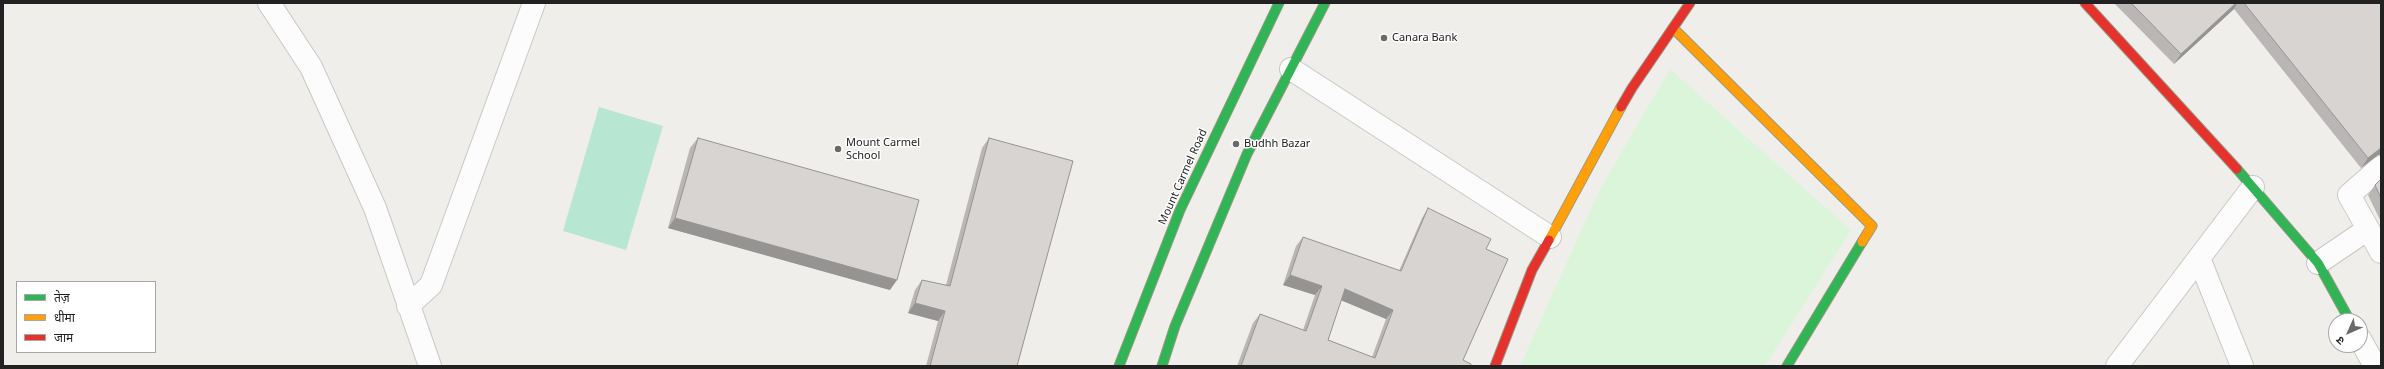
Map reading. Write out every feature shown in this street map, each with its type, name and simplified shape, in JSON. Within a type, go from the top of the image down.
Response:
[{"type":"street","points":[[269,3],[311,67],[375,208],[430,366]]},
{"type":"street","points":[[408,306],[432,285],[534,3]]},
{"type":"street","name":"Mount Carmel Road","points":[[1119,366],[1180,210],[1279,3]]},
{"type":"street","points":[[1162,366],[1175,326],[1247,154],[1325,3]]},
{"type":"street","points":[[1495,366],[1532,270],[1632,88],[1690,3]]},
{"type":"street","points":[[2085,3],[2253,187],[2318,263],[2346,313]]},
{"type":"street","points":[[1673,28],[1872,226],[1787,366]]},
{"type":"street","points":[[1291,69],[1550,237]]},
{"type":"street","points":[[2381,167],[2349,195],[2381,252]]},
{"type":"street","points":[[2117,366],[2253,187]]},
{"type":"street","points":[[2318,263],[2368,229]]},
{"type":"street","points":[[2199,258],[2242,366]]},
{"type":"street","points":[[2368,353],[2375,366]]},
{"type":"green space","points":[[1670,69],[1851,230],[1765,366],[1520,366],[1600,189]]},
{"type":"green space","points":[[599,107],[663,126],[626,250],[563,231]]},
{"type":"building","points":[[2131,3],[2236,3],[2181,54]]},
{"type":"building","points":[[2244,3],[2381,3],[2381,148],[2368,158]]},
{"type":"building","points":[[698,138],[919,200],[897,280],[675,218]]},
{"type":"building","points":[[989,138],[1073,161],[1017,366],[930,366],[945,311],[915,303],[922,280],[950,286]]},
{"type":"building","points":[[2381,179],[2381,198],[2375,185]]},
{"type":"building","points":[[1428,208],[1491,239],[1486,249],[1508,259],[1463,360],[1471,364],[1471,366],[1241,366],[1260,314],[1306,331],[1322,286],[1290,275],[1303,237],[1401,271]],"holes":[[[1345,289],[1393,310],[1375,358],[1328,340]]]},
{"type":"traffic: fast","points":[[1119,366],[1180,210],[1279,3]]},
{"type":"traffic: fast","points":[[1162,366],[1175,326],[1247,154],[1325,3]]},
{"type":"traffic: fast","points":[[2237,169],[2318,263],[2346,313]]},
{"type":"traffic: fast","points":[[1787,366],[1862,242]]},
{"type":"traffic: slow","points":[[1673,28],[1872,226],[1862,242]]},
{"type":"traffic: slow","points":[[1549,240],[1621,107]]},
{"type":"traffic: jam","points":[[1621,107],[1632,88],[1690,3]]},
{"type":"traffic: jam","points":[[2085,3],[2237,169]]},
{"type":"traffic: jam","points":[[1495,366],[1532,270],[1549,240]]},
{"type":"place","name":"Canara Bank","points":[[1384,38]]},
{"type":"place","name":"Budhh Bazar","points":[[1236,144]]},
{"type":"place","name":"Mount Carmel School","points":[[838,149]]}]
